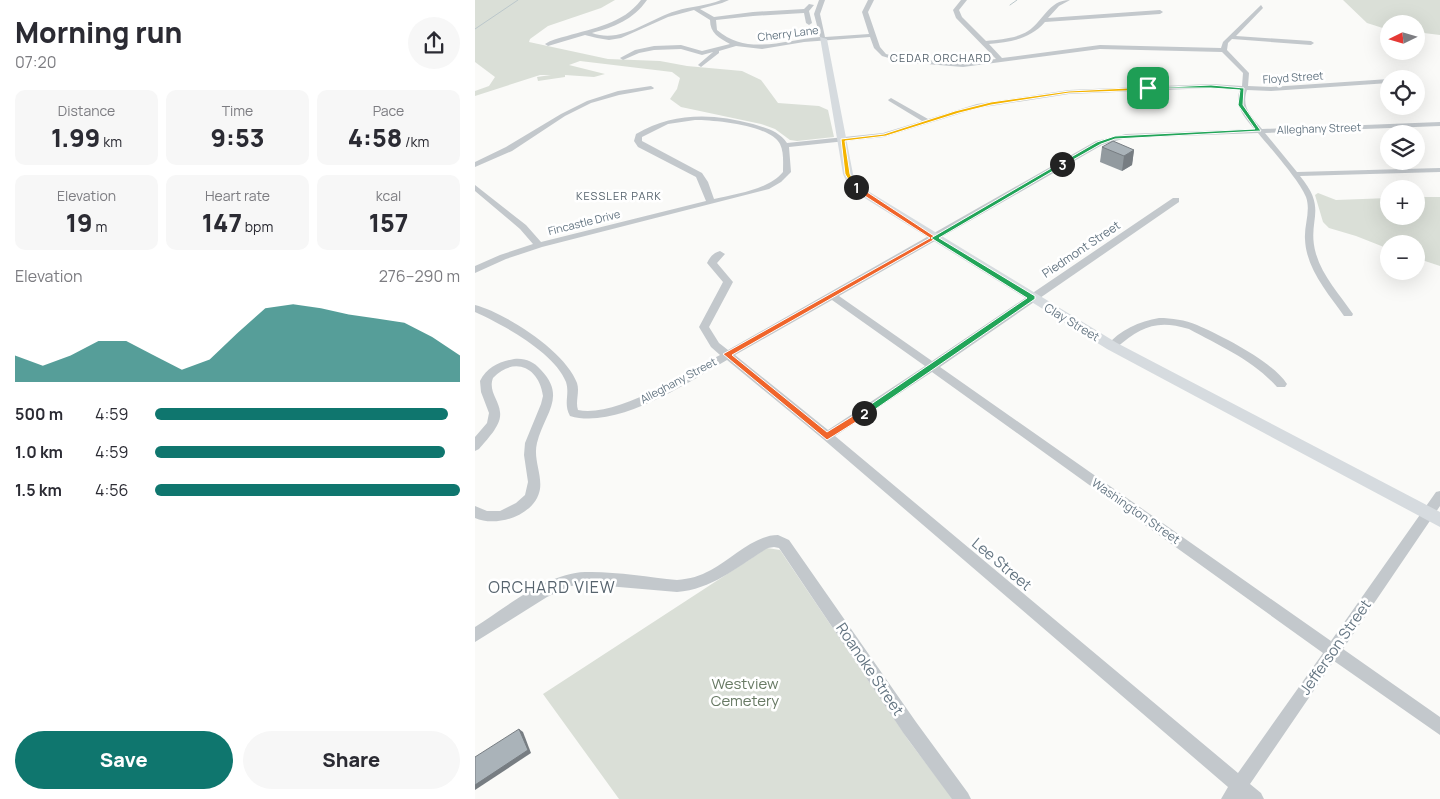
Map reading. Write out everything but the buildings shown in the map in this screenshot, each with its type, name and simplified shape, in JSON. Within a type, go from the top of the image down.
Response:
[{"type":"street","points":[[548,44],[561,38],[630,17],[638,10],[644,0]]},
{"type":"street","points":[[584,32],[598,37],[625,34],[641,30],[668,15],[726,0]]},
{"type":"street","points":[[806,11],[814,0]]},
{"type":"street","name":"Clay Street","points":[[822,0],[817,14],[843,140],[847,174],[859,190],[1112,346],[1434,517]]},
{"type":"street","points":[[871,0],[865,10],[877,48],[880,52],[895,59],[953,65],[1100,47],[1137,46],[1224,50],[1246,72],[1247,78],[1240,105],[1307,190],[1313,203],[1309,237],[1312,255],[1320,271],[1348,314]]},
{"type":"street","points":[[964,0],[957,6],[957,13],[1001,60]]},
{"type":"street","points":[[985,44],[1021,36],[1035,28],[1052,8],[1067,0]]},
{"type":"street","points":[[1224,50],[1225,43],[1261,7]]},
{"type":"street","points":[[695,8],[713,19],[753,14],[806,11]]},
{"type":"street","points":[[806,11],[809,23]]},
{"type":"street","points":[[1042,20],[1159,12]]},
{"type":"street","points":[[713,19],[711,26],[713,30],[734,45]]},
{"type":"street","name":"Cherry Lane","points":[[734,45],[763,47],[873,35]]},
{"type":"street","points":[[1231,37],[1311,43]]},
{"type":"street","points":[[623,58],[645,50],[679,47],[702,54],[734,45]]},
{"type":"street","points":[[701,65],[718,52],[734,45]]},
{"type":"street","points":[[645,50],[708,59]]},
{"type":"street","name":"Floyd Street","points":[[785,145],[884,135],[991,103],[1069,92],[1211,86],[1271,90],[1380,82]]},
{"type":"street","points":[[475,165],[522,142],[563,115],[589,102],[622,92],[651,88]]},
{"type":"street","points":[[891,100],[927,122]]},
{"type":"street","points":[[711,202],[699,175],[641,145],[638,141],[639,136],[665,123],[706,118],[733,121],[759,128],[777,136],[785,145]]},
{"type":"street","name":"Alleghany Street","points":[[475,308],[500,318],[559,366],[572,383],[571,408],[574,413],[603,412],[641,400],[727,354],[1109,139],[1126,136],[1440,124]]},
{"type":"street","name":"Fincastle Drive","points":[[475,270],[503,257],[539,245],[749,192],[783,177],[787,170],[785,145]]},
{"type":"street","points":[[1294,174],[1440,170]]},
{"type":"street","points":[[475,187],[523,227],[539,245]]},
{"type":"street","name":"Piedmont Street","points":[[827,436],[1176,200]]},
{"type":"street","name":"Lee Street","points":[[720,254],[714,258],[712,264],[728,282],[704,327],[715,345],[827,436],[1255,799]]},
{"type":"street","name":"Washington Street","points":[[833,296],[1440,726]]},
{"type":"street","points":[[1112,346],[1130,330],[1139,326],[1163,321],[1183,324],[1193,327],[1261,365],[1275,376],[1281,384]]},
{"type":"street","points":[[475,446],[492,424],[495,413],[481,386],[482,380],[488,373],[505,364],[521,362],[529,364],[540,374],[549,390],[545,412],[534,435],[531,448],[530,462],[534,488],[523,505],[506,514],[487,517],[475,512]]},
{"type":"street","name":"Jefferson Street","points":[[1230,799],[1333,650],[1434,517],[1440,496]]},
{"type":"street","name":"Roanoke Street","points":[[475,636],[561,582],[585,578],[677,586],[692,585],[711,577],[765,544],[778,541],[784,544],[789,551],[910,728],[962,799]]},
{"type":"green space","points":[[475,0],[615,0],[601,8],[548,26],[530,39],[529,42],[608,59],[660,61],[687,66],[742,71],[761,80],[778,103],[819,106],[828,110],[834,137],[790,140],[775,129],[761,124],[681,107],[670,99],[677,89],[680,78],[672,72],[580,61],[569,65],[605,74],[594,77],[565,75],[565,77],[538,81],[537,77],[551,75],[540,75],[475,96],[475,91],[489,86],[495,77],[475,62]]},
{"type":"green space","points":[[1343,0],[1440,0],[1440,35],[1425,33],[1425,15],[1380,15],[1380,27],[1367,23]]},
{"type":"green space","points":[[1318,193],[1336,200],[1380,198],[1380,225],[1425,225],[1425,197],[1440,197],[1440,266],[1425,261],[1425,235],[1380,235],[1380,245],[1329,228],[1323,222],[1315,195]]},
{"type":"green space","name":"Westview Cemetery","points":[[767,548],[780,550],[909,741],[953,799],[619,799],[543,694]]},
{"type":"waterway","points":[[475,29],[518,0]]},
{"type":"waterway","points":[[1010,5],[1017,0]]},
{"type":"district","name":"CEDAR ORCHARD","points":[[941,57]]},
{"type":"district","name":"KESSLER PARK","points":[[619,195]]},
{"type":"district","name":"ORCHARD VIEW","points":[[552,587]]},
{"type":"route","points":[[1148,88],[1085,90],[991,103],[892,133],[875,137],[843,140],[847,174],[853,185],[934,238],[727,354],[827,436],[922,374],[1032,298],[934,238],[1099,143],[1115,137],[1259,130],[1240,105],[1239,100],[1243,89],[1211,86],[1148,88]]}]
